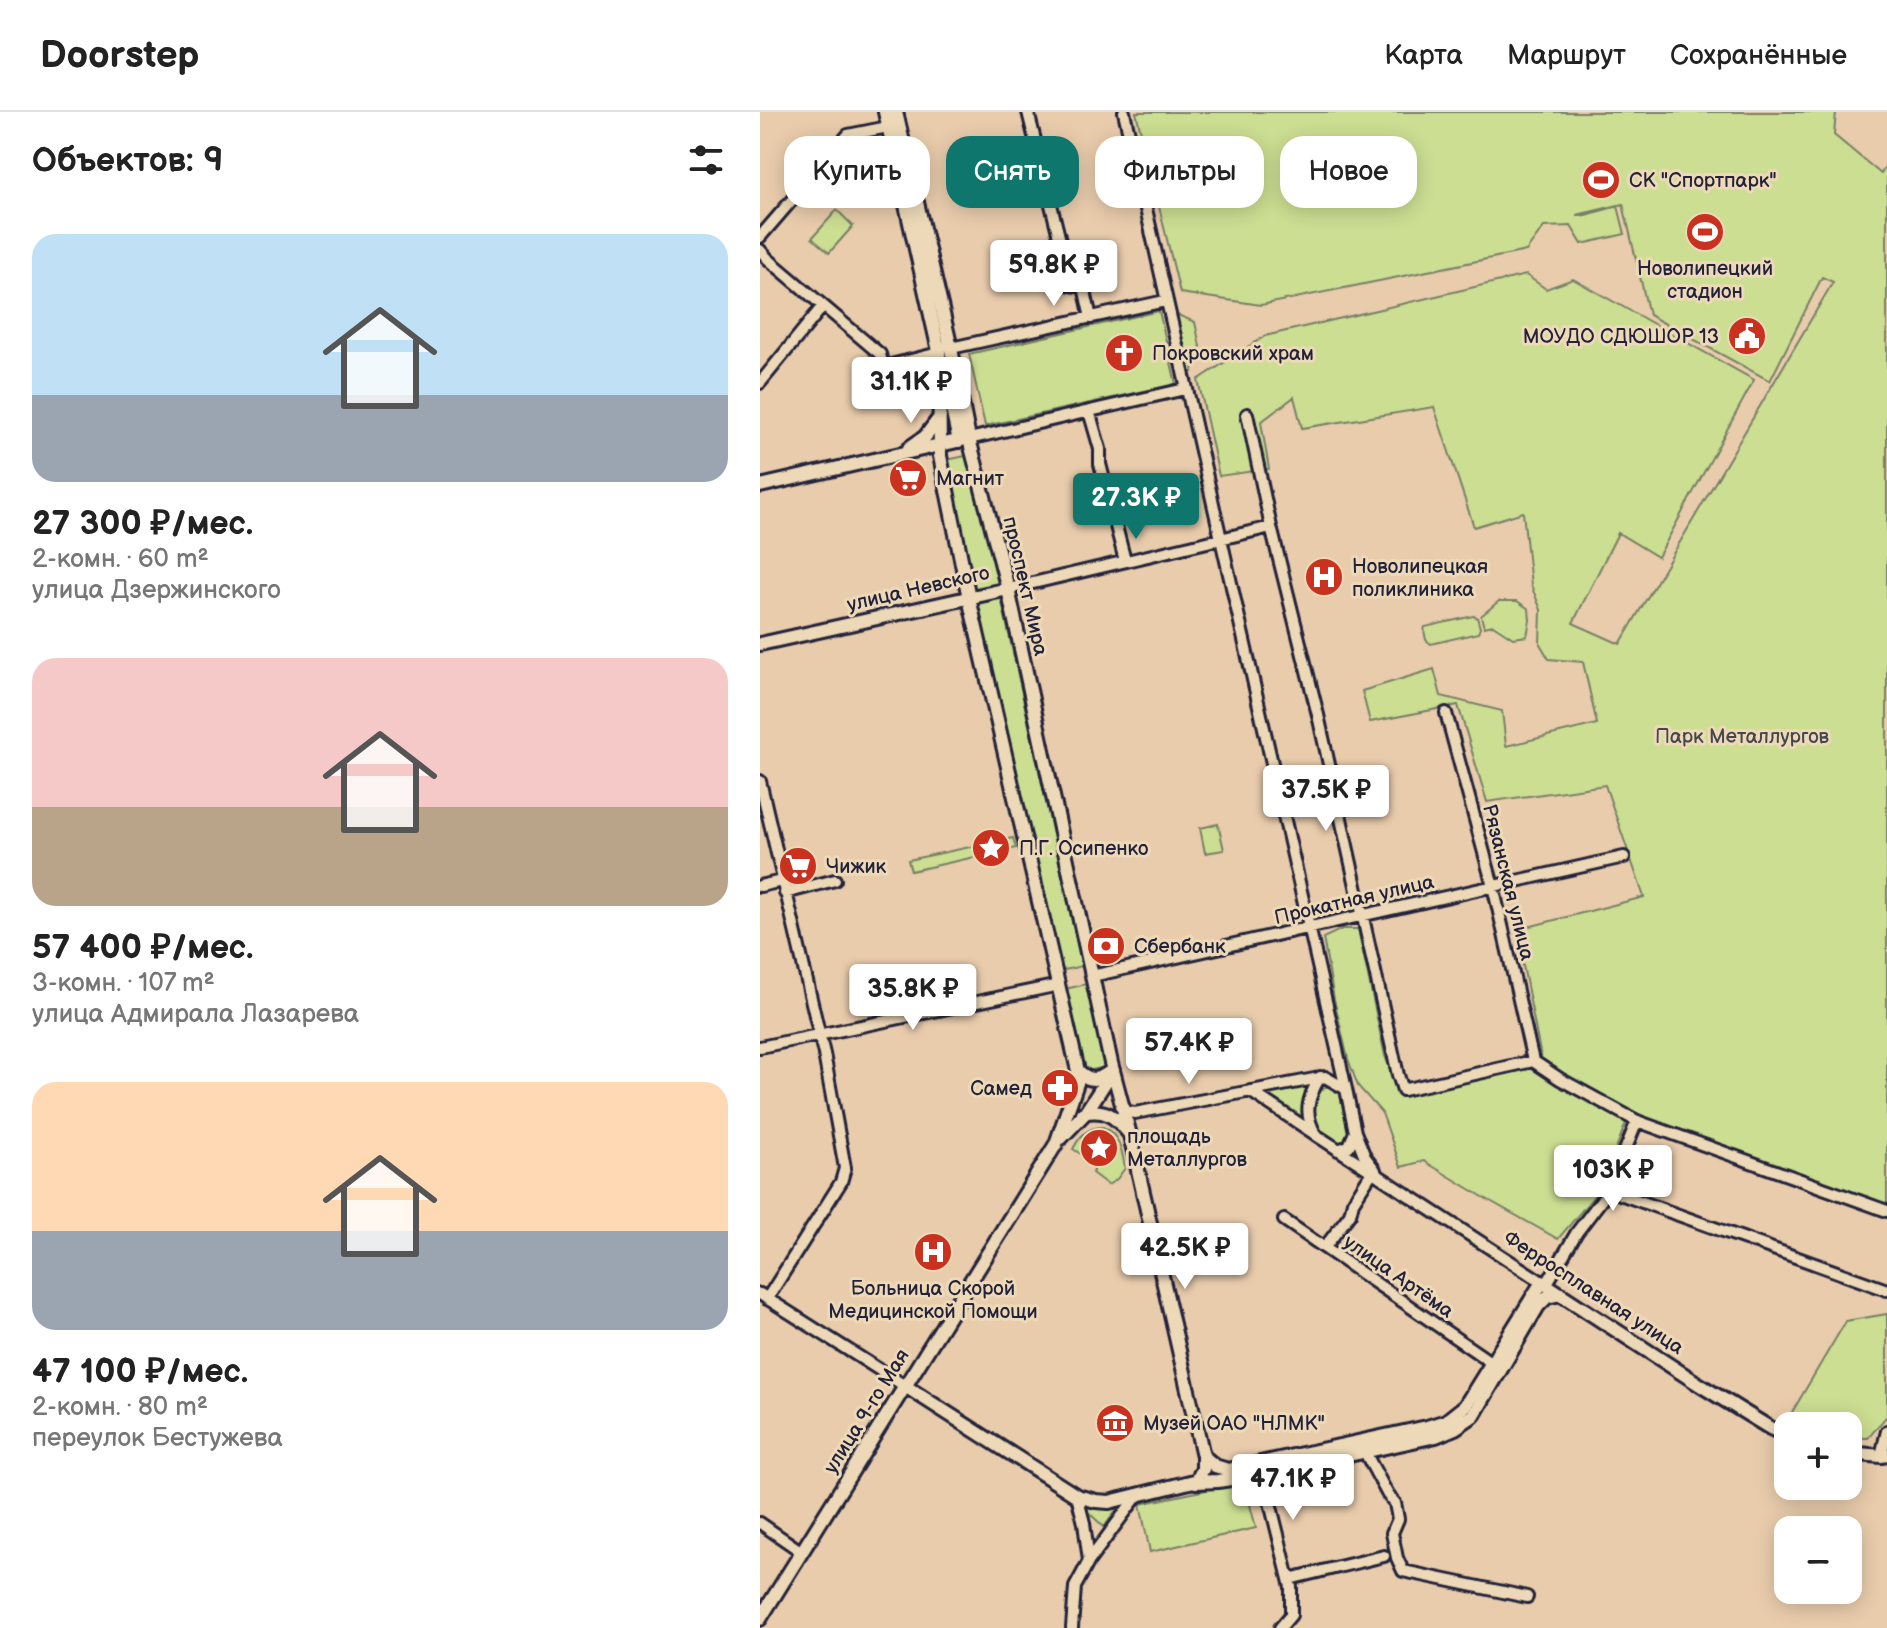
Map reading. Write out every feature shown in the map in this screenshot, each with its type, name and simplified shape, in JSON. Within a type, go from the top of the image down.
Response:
[{"type":"main road","name":"проспект Мира","points":[[885,112],[964,440],[1008,589],[1113,1070],[1130,1112],[1130,1135]]},
{"type":"main road","name":"проспект Мира","points":[[896,112],[943,349],[940,456],[969,598],[1078,1071],[1077,1083],[1056,1144]]},
{"type":"main road","points":[[904,452],[925,437],[940,417]]},
{"type":"main road","points":[[760,486],[964,440]]},
{"type":"main road","name":"улица Невского","points":[[760,644],[1008,589]]},
{"type":"main road","points":[[1078,1071],[1085,1078],[1095,1079],[1113,1070]]},
{"type":"main road","points":[[1056,1144],[1086,1112],[1113,1070]]},
{"type":"main road","points":[[1100,1111],[1117,1119],[1130,1135],[1203,1456],[1203,1469],[1196,1482]]},
{"type":"main road","points":[[1065,1122],[1086,1112],[1130,1112]]},
{"type":"main road","name":"улица 9-го Мая","points":[[760,1619],[1056,1144]]},
{"type":"main road","points":[[1364,1446],[1446,1421],[1465,1406],[1544,1283]]},
{"type":"main road","name":"Ферросплавная улица","points":[[1544,1283],[1774,1430]]},
{"type":"main road","points":[[1196,1482],[1218,1481],[1364,1446],[1436,1436],[1455,1428],[1474,1415],[1538,1306],[1547,1297],[1561,1294]]},
{"type":"main road","points":[[905,1386],[1077,1496],[1096,1501],[1109,1502],[1137,1496],[1196,1482],[1228,1470],[1262,1468]]},
{"type":"main road","points":[[1862,1454],[1884,1456]]},
{"type":"main road","points":[[1203,1456],[1215,1466],[1228,1470]]},
{"type":"street","points":[[1028,112],[1071,285],[1084,287],[1091,318]]},
{"type":"street","points":[[1124,112],[1355,1132],[1365,1157],[1377,1175],[1353,1202],[1350,1214],[1325,1247]]},
{"type":"street","points":[[760,237],[848,135],[888,127]]},
{"type":"street","points":[[760,250],[880,354],[883,367],[943,349],[1165,301]]},
{"type":"street","points":[[760,383],[823,306]]},
{"type":"street","points":[[964,440],[1185,389]]},
{"type":"street","points":[[1089,411],[1125,561]]},
{"type":"street","points":[[1247,414],[1403,1090],[1533,1061],[1637,1121],[1887,1211]]},
{"type":"street","name":"улица Невского","points":[[1008,589],[1271,527]]},
{"type":"street","name":"Рязанская улица","points":[[1446,713],[1493,886],[1533,1061]]},
{"type":"street","points":[[760,781],[819,1033],[845,1168],[841,1182],[764,1296],[905,1386]]},
{"type":"street","name":"Прокатная улица","points":[[1092,976],[1624,857]]},
{"type":"street","points":[[785,893],[835,880]]},
{"type":"street","points":[[760,886],[782,881]]},
{"type":"street","points":[[760,1047],[1059,985]]},
{"type":"street","points":[[1316,1135],[1309,1122],[1307,1107],[1310,1097],[1322,1077],[1332,1069],[1337,1056]]},
{"type":"street","points":[[1130,1112],[1322,1077],[1346,1089]]},
{"type":"street","points":[[1250,1091],[1316,1135]]},
{"type":"street","points":[[1544,1283],[1609,1190],[1637,1121]]},
{"type":"street","points":[[1338,1150],[1349,1146],[1355,1132]]},
{"type":"street","name":"Ферросплавная улица","points":[[1316,1135],[1544,1283]]},
{"type":"street","points":[[1609,1190],[1887,1290]]},
{"type":"street","name":"улица Артёма","points":[[1284,1220],[1492,1363]]},
{"type":"street","points":[[1884,1456],[1887,1431]]},
{"type":"street","points":[[1364,1446],[1395,1503],[1398,1519],[1392,1533],[1403,1571],[1527,1597]]},
{"type":"street","points":[[1262,1468],[1290,1583],[1291,1615],[1280,1628]]},
{"type":"street","points":[[1077,1496],[1089,1561]]},
{"type":"street","points":[[1072,1628],[1075,1587],[1089,1561],[1137,1496]]},
{"type":"street","points":[[760,1523],[802,1552]]},
{"type":"street","points":[[1290,1583],[1384,1556]]},
{"type":"green space","name":"Парк Металлургов","points":[[1136,112],[1836,112],[1834,135],[1881,174],[1887,163],[1887,1206],[1658,1123],[1631,1110],[1600,1189],[1558,1239],[1424,1161],[1401,1167],[1382,1113],[1358,1086],[1348,1059],[1323,938],[1342,929],[1358,929],[1385,1056],[1401,1097],[1542,1062],[1516,930],[1644,897],[1605,785],[1487,802],[1458,705],[1370,722],[1362,691],[1434,669],[1441,696],[1502,711],[1506,746],[1597,724],[1583,662],[1549,659],[1540,644],[1541,610],[1531,585],[1523,512],[1474,527],[1434,407],[1302,428],[1294,397],[1261,422],[1269,469],[1219,476],[1198,380],[1265,336],[1526,275],[1546,289],[1573,279],[1754,380],[1658,557],[1618,533],[1573,623],[1620,644],[1833,282],[1822,277],[1770,381],[1649,315],[1623,204],[1577,215],[1618,206],[1625,234],[1582,244],[1571,226],[1544,227],[1526,251],[1261,305],[1180,293],[1159,208],[1264,208],[1264,136],[1142,136]]},
{"type":"green space","points":[[837,210],[853,226],[829,253],[812,238]]},
{"type":"green space","points":[[1159,311],[1176,384],[985,426],[969,354]]},
{"type":"green space","points":[[1175,314],[1195,322],[1201,351],[1192,372],[1188,372]]},
{"type":"green space","points":[[970,455],[998,585],[975,590],[947,460]]},
{"type":"green space","points":[[1001,598],[1082,966],[1060,971],[978,603]]},
{"type":"green space","points":[[1499,601],[1517,601],[1529,609],[1527,636],[1513,638],[1493,625],[1484,627],[1481,616]]},
{"type":"green space","points":[[1477,617],[1478,633],[1431,644],[1426,640],[1425,627]]},
{"type":"green space","points":[[1218,824],[1224,850],[1205,853],[1200,828]]},
{"type":"green space","points":[[1013,838],[1016,848],[911,871],[908,860]]},
{"type":"green space","points":[[1087,984],[1105,1067],[1083,1072],[1065,989]]},
{"type":"green space","points":[[1312,1082],[1302,1106],[1304,1121],[1264,1095]]},
{"type":"green space","points":[[1330,1085],[1339,1090],[1350,1138],[1337,1145],[1316,1126],[1313,1113],[1316,1099]]},
{"type":"green space","points":[[1103,1127],[1117,1139],[1125,1168],[1108,1185],[1092,1173],[1099,1159],[1087,1152],[1084,1156],[1073,1149],[1085,1133]]},
{"type":"green space","points":[[1887,1314],[1887,1416],[1868,1438],[1862,1438],[1862,1412],[1792,1412],[1846,1321]]},
{"type":"green space","points":[[1244,1482],[1256,1528],[1150,1552],[1140,1504]]},
{"type":"green space","points":[[1087,1503],[1104,1508],[1119,1506],[1104,1527],[1088,1512]]},
{"type":"place","name":"СК \"Спортпарк\"","points":[[1601,180]]},
{"type":"place","name":"Новолипецкий стадион","points":[[1705,232]]},
{"type":"place","name":"МОУДО СДЮШОР 13","points":[[1747,336]]},
{"type":"place","name":"Покровский храм","points":[[1124,353]]},
{"type":"place","name":"Магнит","points":[[908,478]]},
{"type":"place","name":"Новолипецкая поликлиника","points":[[1324,577]]},
{"type":"place","name":"П.Г. Осипенко","points":[[991,848]]},
{"type":"place","name":"Чижик","points":[[798,866]]},
{"type":"place","name":"Сбербанк","points":[[1106,946]]},
{"type":"place","name":"Самед","points":[[1060,1088]]},
{"type":"place","name":"площадь Металлургов","points":[[1099,1148]]},
{"type":"place","name":"Больница Скорой Медицинской Помощи","points":[[933,1252]]},
{"type":"place","name":"Музей ОАО \"НЛМК\"","points":[[1115,1423]]}]
